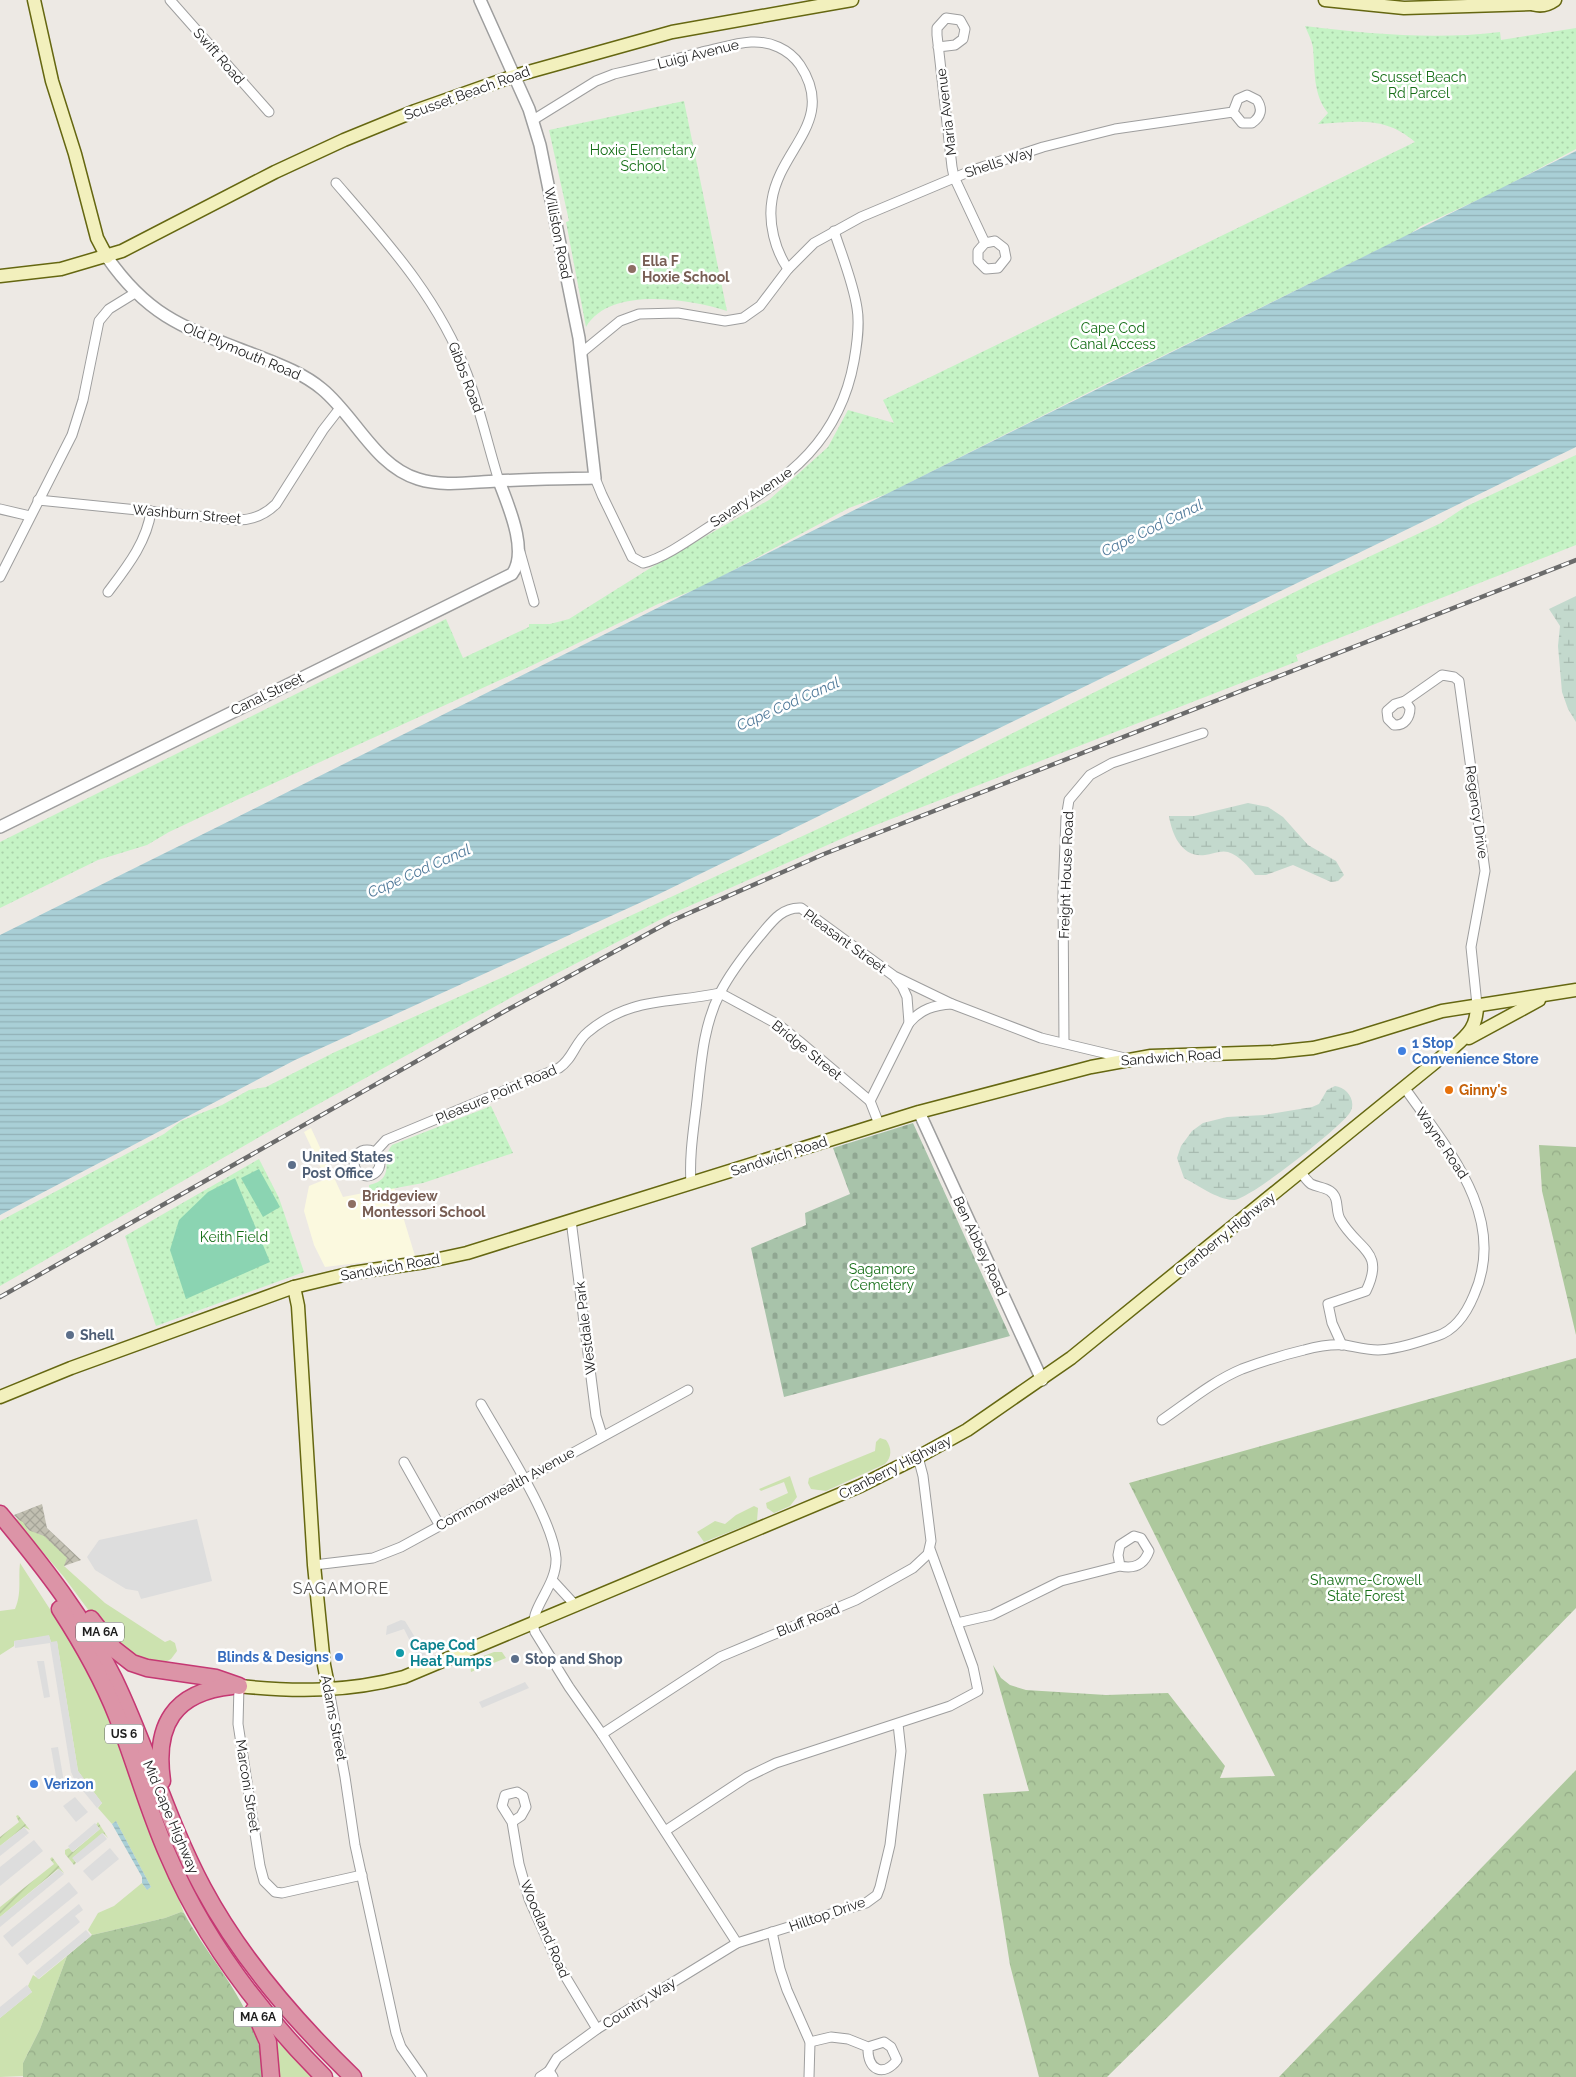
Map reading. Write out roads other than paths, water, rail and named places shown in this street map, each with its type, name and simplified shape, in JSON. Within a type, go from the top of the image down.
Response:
[{"type":"highway","name":"MA 6A","points":[[0,1514],[67,1585],[109,1644],[126,1659],[147,1668],[216,1678],[239,1686]]},
{"type":"highway","name":"Mid Cape Highway","points":[[0,1514],[67,1599],[106,1664],[123,1699],[165,1805],[204,1890],[235,1940],[291,2013],[353,2077]]},
{"type":"highway","name":"Mid Cape Highway","points":[[0,1514],[67,1619],[96,1672],[121,1727],[168,1856],[195,1911],[227,1963],[263,2011],[324,2077]]},
{"type":"highway","points":[[165,1805],[159,1749],[168,1721],[180,1706],[196,1694],[216,1688],[239,1686]]},
{"type":"highway","name":"MA 6A","points":[[227,1963],[264,2032],[270,2054],[272,2077]]},
{"type":"main road","name":"Old Plymouth Road","points":[[34,0],[52,81],[75,154],[97,238],[107,257]]},
{"type":"main road","name":"Scusset Beach Road","points":[[0,276],[61,269],[107,257],[136,245],[275,172],[344,140],[415,111],[514,76],[672,32],[852,0]]},
{"type":"main road","points":[[1325,0],[1404,8],[1452,8],[1483,2],[1528,2],[1543,6],[1555,0]]},
{"type":"main road","name":"Sandwich Road","points":[[0,1397],[80,1365],[294,1288],[352,1273],[445,1258],[919,1112],[1130,1059],[1307,1048],[1347,1040],[1430,1014],[1576,990]]},
{"type":"main road","name":"Cranberry Highway","points":[[1454,1047],[1510,1015],[1556,994]]},
{"type":"main road","name":"Cranberry Highway","points":[[239,1686],[291,1690],[329,1690],[367,1686],[404,1677],[834,1498],[918,1458],[967,1430],[1042,1380],[1300,1172],[1454,1047],[1472,1030],[1477,1019],[1477,1005]]},
{"type":"main road","name":"Adams Street","points":[[294,1288],[298,1314],[314,1565],[324,1664],[329,1690]]},
{"type":"street","name":"Swift Road","points":[[170,0],[269,112]]},
{"type":"street","name":"Williston Road","points":[[480,0],[533,120],[543,159],[581,353],[595,478]]},
{"type":"street","name":"Luigi Avenue","points":[[533,120],[596,81],[614,74],[741,43],[768,43],[790,53],[805,73],[813,100],[811,117],[782,172],[772,198],[771,215],[776,244],[788,269]]},
{"type":"street","name":"Maria Avenue","points":[[938,47],[954,177],[984,243]]},
{"type":"street","name":"Shells Way","points":[[581,353],[620,321],[639,314],[678,313],[725,321],[743,318],[760,306],[788,269],[814,244],[834,231],[878,209],[954,177],[1043,147],[1115,129],[1233,112]]},
{"type":"street","name":"Gibbs Road","points":[[336,183],[408,268],[440,316],[467,374],[534,602]]},
{"type":"street","name":"Savary Avenue","points":[[595,478],[632,557],[639,563],[649,562],[774,485],[808,456],[830,426],[849,383],[858,334],[857,308],[834,231]]},
{"type":"street","name":"Old Plymouth Road","points":[[107,257],[134,293],[178,324],[298,373],[322,388],[385,459],[404,474],[438,483],[595,478]]},
{"type":"street","points":[[0,577],[38,500],[60,463],[72,435],[83,400],[99,321],[109,310],[134,293]]},
{"type":"street","name":"Washburn Street","points":[[38,500],[237,520],[252,519],[266,513],[282,497],[314,443],[340,408]]},
{"type":"street","points":[[0,509],[30,516]]},
{"type":"street","points":[[108,592],[140,544],[149,525],[151,512]]},
{"type":"street","name":"Canal Street","points":[[0,826],[431,612],[497,583],[512,574],[517,568],[520,551]]},
{"type":"street","name":"Regency Drive","points":[[1405,701],[1442,675],[1454,677],[1459,682],[1485,871],[1471,947],[1477,1005]]},
{"type":"street","name":"Freight House Road","points":[[1064,1043],[1063,894],[1066,818],[1069,800],[1090,775],[1112,764],[1203,733]]},
{"type":"street","name":"Pleasant Street","points":[[691,1183],[692,1139],[707,1027],[720,993],[748,951],[771,923],[783,912],[792,908],[800,908],[816,918],[894,976],[952,1004],[1040,1038],[1130,1059]]},
{"type":"street","points":[[894,976],[902,986],[907,997],[909,1023]]},
{"type":"street","name":"Bridge Street","points":[[720,993],[779,1025],[870,1101],[879,1124]]},
{"type":"street","name":"Pleasure Point Road","points":[[375,1152],[386,1140],[559,1068],[569,1059],[588,1031],[629,1007],[662,1000],[693,998],[720,993]]},
{"type":"street","points":[[870,1101],[909,1023],[916,1014],[926,1008],[952,1004]]},
{"type":"street","name":"Wayne Road","points":[[1162,1420],[1209,1388],[1241,1370],[1304,1350],[1342,1345],[1378,1350],[1440,1335],[1458,1323],[1476,1291],[1484,1262],[1482,1219],[1468,1181],[1404,1087]]},
{"type":"street","name":"Ben Abbey Road","points":[[919,1112],[1042,1380]]},
{"type":"street","points":[[1300,1172],[1311,1184],[1330,1191],[1336,1198],[1338,1217],[1350,1233],[1366,1248],[1374,1262],[1373,1276],[1366,1291],[1328,1304],[1332,1323],[1342,1345]]},
{"type":"street","name":"Westdale Park","points":[[571,1220],[596,1416],[602,1435]]},
{"type":"street","name":"Commonwealth Avenue","points":[[314,1565],[382,1555],[440,1526],[602,1435],[688,1390]]},
{"type":"street","points":[[481,1404],[523,1479],[553,1539],[556,1565],[553,1581],[536,1610],[533,1624],[569,1687],[666,1831],[736,1943]]},
{"type":"street","points":[[666,1831],[747,1777],[776,1764],[950,1706],[974,1695],[978,1691],[974,1667],[930,1549],[923,1476],[918,1458]]},
{"type":"street","points":[[404,1462],[440,1526]]},
{"type":"street","name":"Bluff Road","points":[[602,1734],[720,1657],[856,1600],[895,1580],[918,1564],[930,1549]]},
{"type":"street","points":[[958,1623],[992,1615],[1061,1581],[1120,1566]]},
{"type":"street","points":[[553,1581],[576,1606]]},
{"type":"street","name":"Marconi Street","points":[[239,1686],[238,1724],[260,1866],[267,1885],[275,1892],[282,1893],[362,1875]]},
{"type":"street","name":"Adams Street","points":[[329,1690],[362,1875],[396,2033],[401,2046],[422,2077]]},
{"type":"street","name":"Hilltop Drive","points":[[736,1943],[866,1903],[876,1895],[886,1861],[896,1802],[901,1751],[898,1724]]},
{"type":"street","name":"Woodland Road","points":[[512,1822],[519,1864],[529,1899],[559,1966],[597,2029]]},
{"type":"street","points":[[772,1932],[782,1976],[810,2042],[809,2077]]},
{"type":"street","name":"Country Way","points":[[540,2077],[551,2074],[557,2058],[597,2029],[736,1943]]},
{"type":"street","points":[[810,2042],[830,2037],[848,2039],[868,2047]]},
{"type":"water","name":"Cape Cod Canal","points":[[1576,151],[1576,447],[657,895],[295,1060],[0,1215],[0,935]]},
{"type":"water","points":[[116,1821],[151,1887],[147,1890],[142,1883],[142,1877],[112,1824]]},
{"type":"railway","points":[[0,1297],[507,1010],[671,921],[824,854],[1576,560]]},
{"type":"place","name":"Ella F Hoxie School","points":[[632,269]]},
{"type":"place","name":"1 Stop Convenience Store","points":[[1402,1051]]},
{"type":"place","name":"Ginny's","points":[[1449,1090]]},
{"type":"place","name":"United States Post Office","points":[[292,1165]]},
{"type":"place","name":"Bridgeview Montessori School","points":[[352,1204]]},
{"type":"place","name":"Shell","points":[[70,1335]]},
{"type":"place","name":"Cape Cod Heat Pumps","points":[[400,1653]]},
{"type":"place","name":"Blinds & Designs","points":[[339,1657]]},
{"type":"place","name":"Stop and Shop","points":[[515,1659]]},
{"type":"place","name":"Verizon","points":[[34,1784]]},
{"type":"district","name":"SAGAMORE","points":[[341,1588]]},
{"type":"park label","name":"Scusset Beach Rd Parcel","points":[[1419,86]]},
{"type":"park label","name":"Hoxie Elemetary School","points":[[643,158]]},
{"type":"park label","name":"Cape Cod Canal Access","points":[[1113,336]]},
{"type":"park label","name":"Keith Field","points":[[234,1237]]},
{"type":"park label","name":"Sagamore Cemetery","points":[[882,1278]]},
{"type":"park label","name":"Shawme-Crowell State Forest","points":[[1366,1588]]}]
